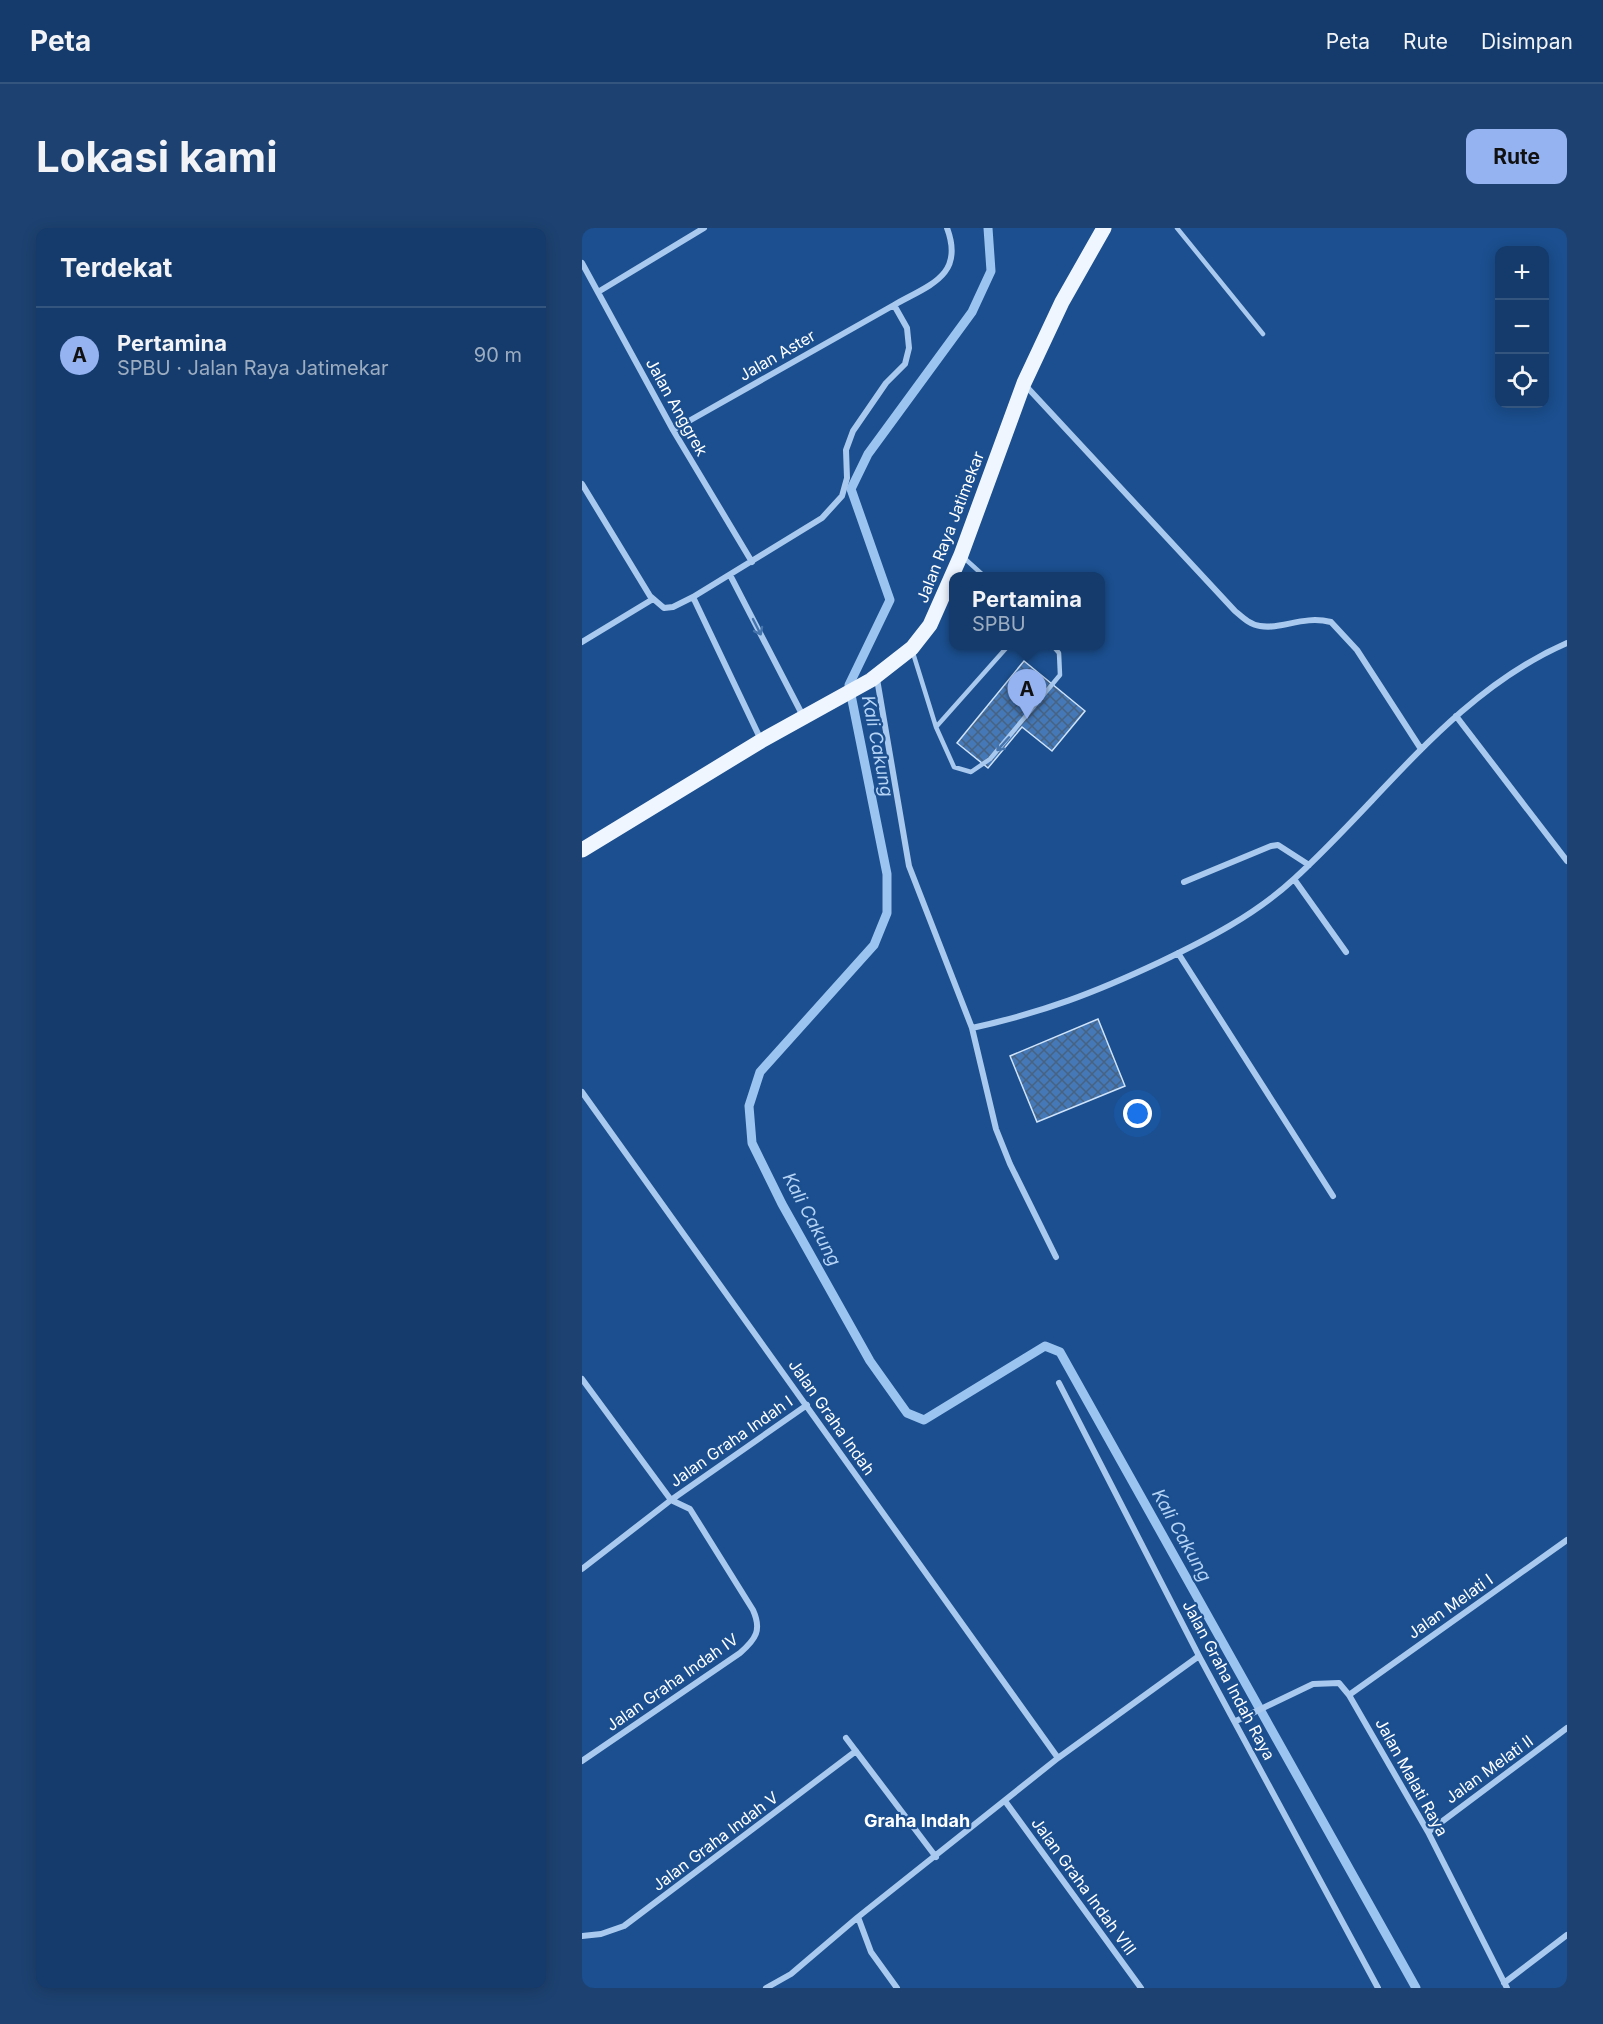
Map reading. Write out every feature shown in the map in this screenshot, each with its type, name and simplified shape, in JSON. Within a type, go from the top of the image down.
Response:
[{"type":"main road","name":"Jalan Raya Jatimekar","points":[[953,572],[1024,383],[1062,302],[1104,228]]},
{"type":"main road","name":"Jalan Raya Jatimekar","points":[[582,850],[761,741],[873,678],[912,648],[930,625],[949,582]]},
{"type":"street","points":[[598,292],[704,228]]},
{"type":"street","name":"Jalan Aster","points":[[674,430],[940,279],[950,266],[953,256],[947,228]]},
{"type":"street","name":"Jalan Anggrek","points":[[582,263],[674,430],[752,562]]},
{"type":"street","points":[[582,484],[653,599],[664,608],[674,607],[693,597],[822,518],[842,496],[847,478],[846,450],[852,431],[886,383],[905,364],[909,348],[907,328],[894,305]]},
{"type":"street","points":[[1024,383],[1235,611],[1260,627],[1306,619],[1331,622],[1357,650],[1421,749]]},
{"type":"street","points":[[730,575],[804,717]]},
{"type":"street","points":[[693,597],[761,741]]},
{"type":"street","points":[[582,642],[653,599]]},
{"type":"street","points":[[972,1028],[1054,1008],[1101,990],[1178,953],[1241,919],[1309,865],[1456,716],[1515,669],[1567,643]]},
{"type":"street","points":[[873,678],[909,866],[972,1028],[996,1129],[1010,1164],[1056,1257]]},
{"type":"street","points":[[1456,716],[1567,861]]},
{"type":"street","points":[[1184,882],[1270,846],[1278,845],[1309,865]]},
{"type":"street","points":[[1294,879],[1346,952]]},
{"type":"street","points":[[1178,953],[1333,1196]]},
{"type":"street","name":"Jalan Graha Indah","points":[[582,1092],[807,1405],[947,1606],[1059,1758]]},
{"type":"street","points":[[582,1379],[671,1500]]},
{"type":"street","name":"Jalan Graha Indah Raya","points":[[1059,1383],[1199,1656],[1378,1988]]},
{"type":"street","name":"Jalan Graha Indah I","points":[[582,1569],[671,1500],[807,1405]]},
{"type":"street","name":"Jalan Graha Indah IV","points":[[582,1761],[740,1653],[757,1636],[759,1623],[753,1610],[690,1509],[671,1500]]},
{"type":"street","name":"Jalan Melati I","points":[[1349,1695],[1567,1540]]},
{"type":"street","points":[[766,1988],[791,1974],[858,1917],[1059,1758],[1199,1656]]},
{"type":"street","points":[[1236,1721],[1313,1684],[1339,1683],[1349,1695]]},
{"type":"street","name":"Jalan Malati Raya","points":[[1349,1695],[1428,1832],[1506,1986]]},
{"type":"street","name":"Jalan Melati II","points":[[1428,1832],[1567,1728]]},
{"type":"street","points":[[846,1738],[936,1857]]},
{"type":"street","name":"Jalan Graha Indah V","points":[[582,1936],[601,1934],[624,1926],[856,1751]]},
{"type":"street","name":"Jalan Graha Indah VIII","points":[[1005,1801],[1141,1988]]},
{"type":"street","points":[[858,1917],[871,1952],[897,1988]]},
{"type":"street","points":[[1506,1986],[1567,1935]]},
{"type":"lane","points":[[1177,228],[1263,334]]},
{"type":"lane","points":[[961,555],[980,572]]},
{"type":"lane","points":[[912,648],[936,727],[954,767],[970,771],[990,759],[1060,675],[1059,653],[1057,650]]},
{"type":"lane","points":[[936,727],[1004,650]]},
{"type":"building","points":[[1024,661],[1085,711],[1052,751],[1022,727],[988,768],[957,743]]},
{"type":"building","points":[[1098,1019],[1125,1086],[1037,1122],[1010,1056]]},
{"type":"waterway","name":"Kali Cakung","points":[[988,228],[991,271],[972,312],[868,454],[851,489],[890,600],[849,685],[887,874],[887,913],[874,945],[760,1072],[749,1106],[752,1143],[782,1204],[870,1361],[907,1413],[924,1420],[1045,1346],[1060,1352],[1416,1988]]},
{"type":"place","name":"Pertamina","points":[[1027,719]]},
{"type":"district","name":"Graha Indah","points":[[917,1820]]}]
